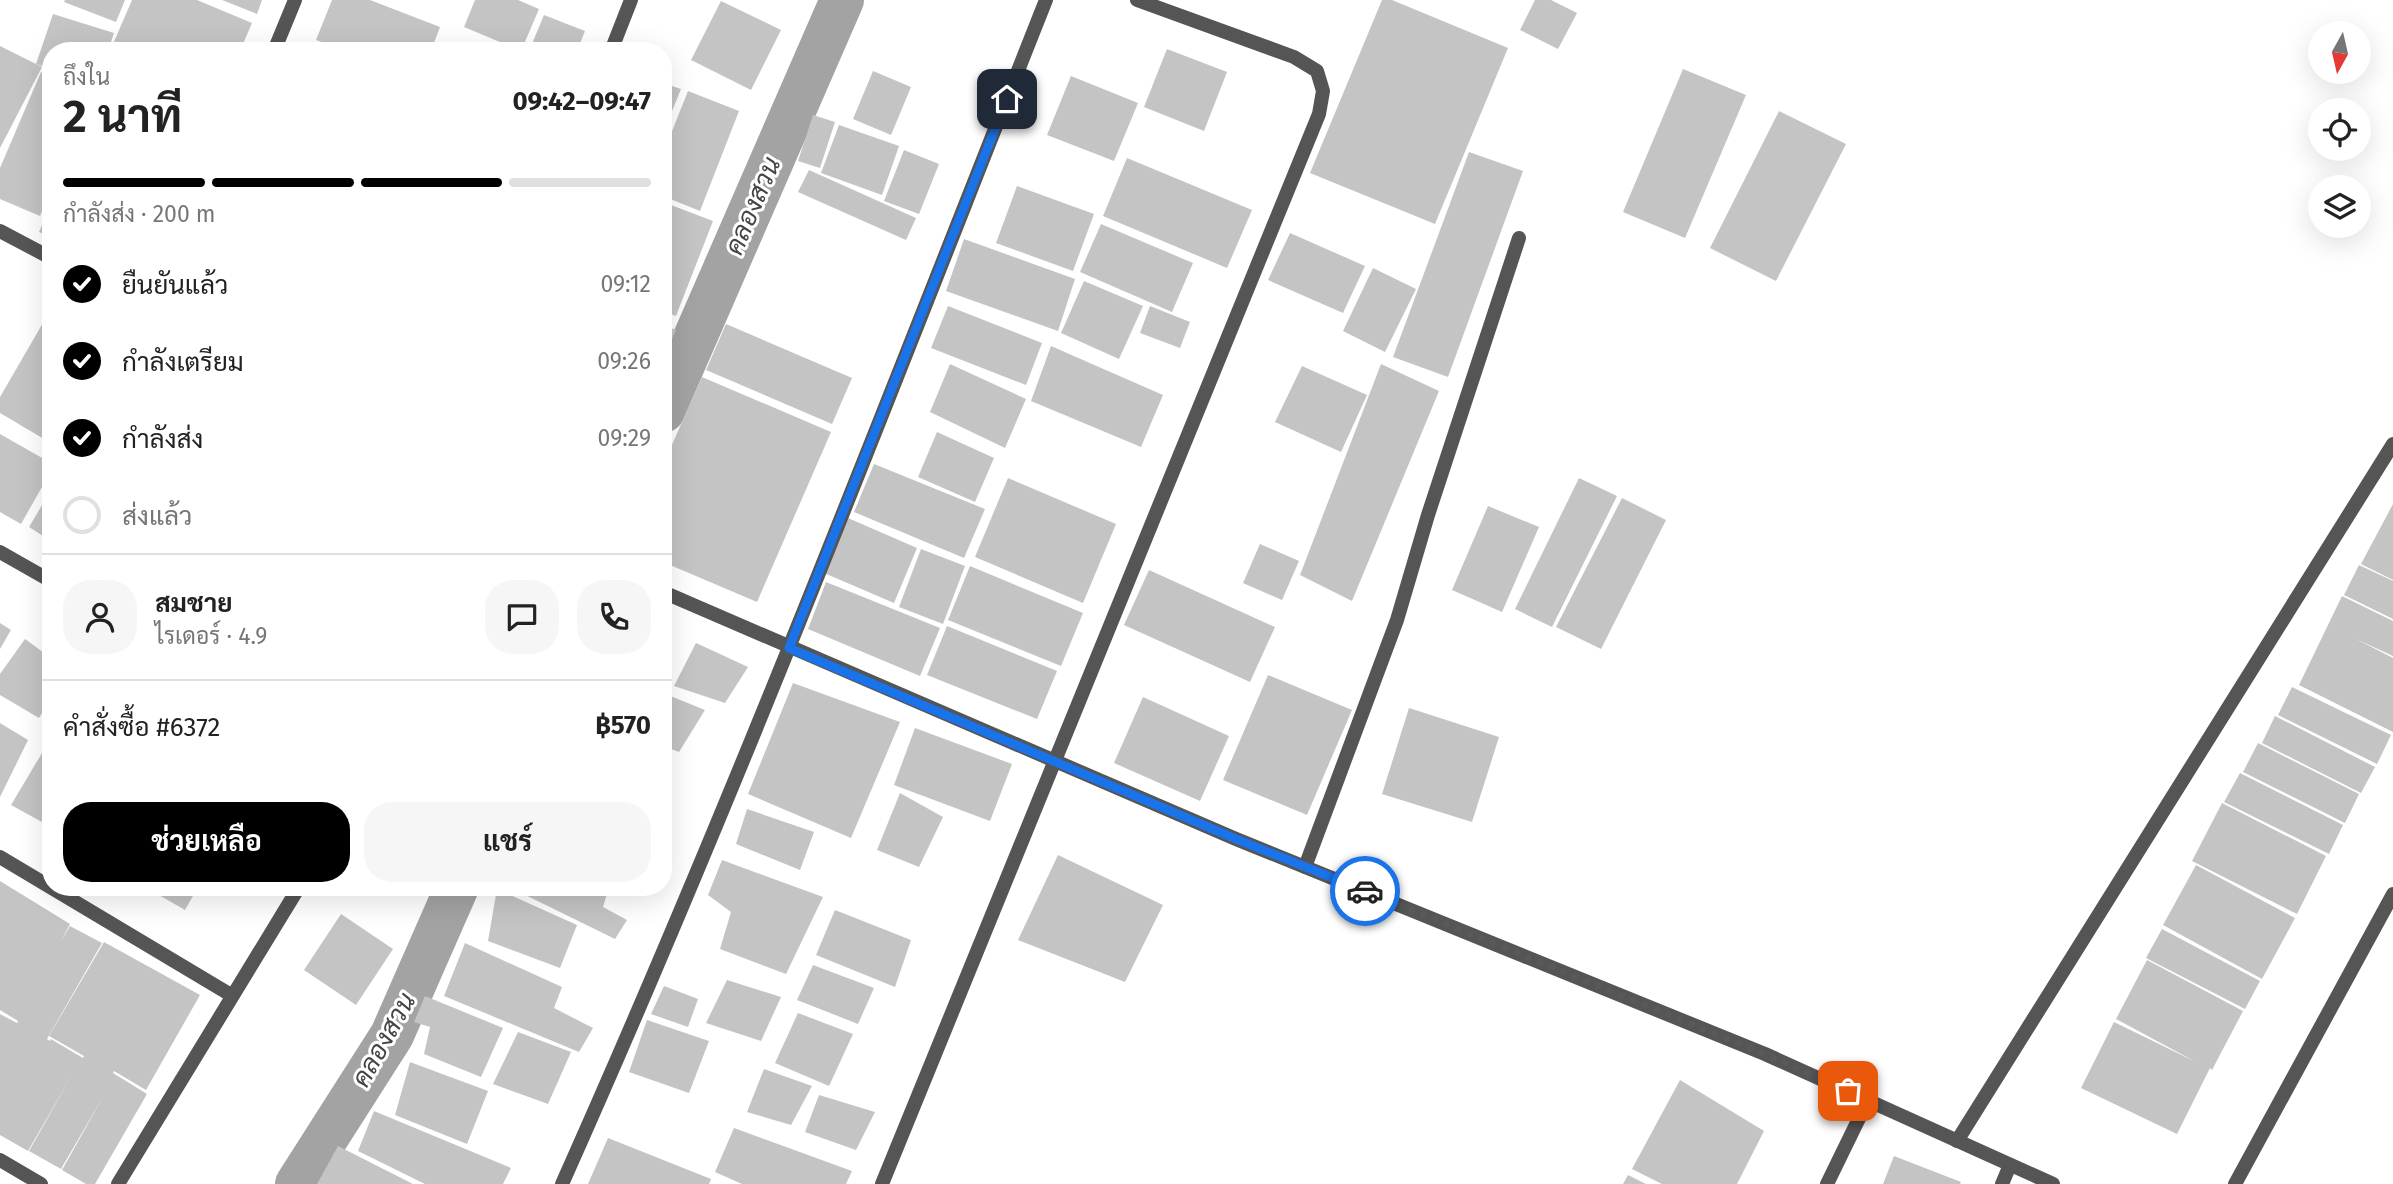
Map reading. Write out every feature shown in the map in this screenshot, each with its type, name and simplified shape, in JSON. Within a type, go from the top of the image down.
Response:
[{"type":"street","points":[[278,42],[295,0]]},
{"type":"street","points":[[615,42],[631,0]]},
{"type":"street","points":[[562,1184],[621,1053],[789,648],[1046,0]]},
{"type":"street","points":[[882,1184],[1319,114],[1323,91],[1317,71],[1294,57],[1137,0]]},
{"type":"street","points":[[0,231],[42,253]]},
{"type":"street","points":[[1305,867],[1397,620],[1428,515],[1519,237]]},
{"type":"street","points":[[1956,1141],[2393,444]]},
{"type":"street","points":[[0,552],[42,576]]},
{"type":"street","points":[[672,596],[1305,867],[1765,1054],[2053,1184]]},
{"type":"street","points":[[0,857],[42,882]]},
{"type":"street","points":[[2235,1184],[2393,894]]},
{"type":"street","points":[[65,896],[231,995]]},
{"type":"street","points":[[118,1184],[293,896]]},
{"type":"street","points":[[1827,1184],[1868,1100]]},
{"type":"street","points":[[0,1160],[41,1184]]},
{"type":"street","points":[[2002,1184],[2011,1165]]},
{"type":"building","points":[[125,0],[116,22],[64,2]]},
{"type":"building","points":[[132,0],[197,0],[252,23],[244,42],[114,42]]},
{"type":"building","points":[[222,0],[262,0],[257,14]]},
{"type":"building","points":[[332,0],[370,0],[440,27],[434,42],[316,40]]},
{"type":"building","points":[[475,0],[518,0],[539,9],[525,42],[500,42],[464,27]]},
{"type":"building","points":[[1382,0],[1392,0],[1508,48],[1435,224],[1310,173]]},
{"type":"building","points":[[1535,0],[1551,0],[1577,13],[1558,49],[1520,30]]},
{"type":"building","points":[[721,1],[781,30],[751,90],[691,60]]},
{"type":"building","points":[[53,14],[114,33],[111,42],[43,42]]},
{"type":"building","points":[[544,15],[585,31],[581,42],[533,42]]},
{"type":"building","points":[[0,46],[42,67],[0,148]]},
{"type":"building","points":[[42,46],[42,66],[36,64]]},
{"type":"building","points":[[1167,49],[1227,72],[1204,131],[1144,107]]},
{"type":"building","points":[[1683,69],[1746,95],[1685,238],[1623,212]]},
{"type":"building","points":[[873,71],[911,87],[891,135],[853,119]]},
{"type":"building","points":[[42,72],[40,216],[0,199],[0,168]]},
{"type":"building","points":[[1071,76],[1138,103],[1114,161],[1047,135]]},
{"type":"building","points":[[672,86],[681,89],[672,111]]},
{"type":"building","points":[[688,91],[739,111],[700,211],[672,200],[672,131]]},
{"type":"building","points":[[1779,111],[1846,144],[1776,281],[1710,248]]},
{"type":"building","points":[[813,115],[835,122],[820,168],[798,161]]},
{"type":"building","points":[[839,125],[899,146],[882,195],[821,173]]},
{"type":"building","points":[[904,150],[939,164],[919,214],[884,201]]},
{"type":"building","points":[[1469,152],[1523,171],[1448,377],[1393,357]]},
{"type":"building","points":[[1127,158],[1252,210],[1227,268],[1103,216]]},
{"type":"building","points":[[809,170],[916,218],[906,240],[798,192]]},
{"type":"building","points":[[1017,186],[1094,214],[1073,271],[996,243]]},
{"type":"building","points":[[672,205],[713,221],[676,316],[672,314]]},
{"type":"building","points":[[1101,224],[1193,263],[1172,312],[1080,272]]},
{"type":"building","points":[[1290,233],[1365,266],[1343,313],[1268,280]]},
{"type":"building","points":[[964,239],[1075,279],[1058,331],[946,291]]},
{"type":"building","points":[[1373,268],[1416,289],[1385,352],[1343,331]]},
{"type":"building","points":[[1084,281],[1143,306],[1119,359],[1061,333]]},
{"type":"building","points":[[948,306],[1042,343],[1026,385],[931,348]]},
{"type":"building","points":[[1150,306],[1190,322],[1180,348],[1140,333]]},
{"type":"building","points":[[726,324],[852,378],[832,424],[706,370]]},
{"type":"building","points":[[42,325],[42,438],[0,413],[0,397]]},
{"type":"building","points":[[1051,346],[1163,395],[1141,447],[1031,401]]},
{"type":"building","points":[[950,364],[1026,399],[1005,448],[930,412]]},
{"type":"building","points":[[1381,364],[1439,391],[1352,601],[1300,575]]},
{"type":"building","points":[[1302,366],[1367,395],[1341,452],[1275,422]]},
{"type":"building","points":[[702,377],[831,432],[757,602],[672,566],[672,445]]},
{"type":"building","points":[[937,432],[994,458],[975,502],[918,477]]},
{"type":"building","points":[[0,434],[42,458],[42,487],[21,524],[0,512]]},
{"type":"building","points":[[874,464],[985,509],[964,558],[854,512]]},
{"type":"building","points":[[1008,478],[1116,524],[1083,603],[975,557]]},
{"type":"building","points":[[1579,478],[1617,496],[1552,627],[1515,609]]},
{"type":"building","points":[[1622,498],[1666,520],[1601,649],[1556,627]]},
{"type":"building","points":[[2393,504],[2393,580],[2361,564]]},
{"type":"building","points":[[42,505],[42,535],[29,527]]},
{"type":"building","points":[[1488,506],[1539,527],[1502,612],[1452,590]]},
{"type":"building","points":[[848,518],[917,548],[894,603],[824,573]]},
{"type":"building","points":[[1260,544],[1299,561],[1282,600],[1243,583]]},
{"type":"building","points":[[921,549],[965,566],[943,624],[899,607]]},
{"type":"building","points":[[2359,565],[2393,581],[2393,619],[2344,595]]},
{"type":"building","points":[[970,566],[1083,613],[1061,666],[948,620]]},
{"type":"building","points":[[1149,570],[1275,627],[1250,682],[1124,625]]},
{"type":"building","points":[[826,582],[940,628],[920,676],[808,629]]},
{"type":"building","points":[[2342,596],[2393,621],[2393,656],[2356,639],[2393,658],[2393,732],[2299,685]]},
{"type":"building","points":[[0,623],[11,630],[0,649]]},
{"type":"building","points":[[947,626],[1057,671],[1037,719],[927,675]]},
{"type":"building","points":[[25,639],[42,651],[42,713],[39,718],[0,695],[0,674]]},
{"type":"building","points":[[696,643],[748,667],[725,703],[674,686]]},
{"type":"building","points":[[1268,675],[1352,710],[1307,815],[1223,780]]},
{"type":"building","points":[[793,683],[900,722],[851,838],[748,794]]},
{"type":"building","points":[[2292,687],[2391,735],[2377,764],[2278,715]]},
{"type":"building","points":[[672,697],[705,710],[679,752],[672,749]]},
{"type":"building","points":[[1143,697],[1229,736],[1200,801],[1114,763]]},
{"type":"building","points":[[1409,708],[1499,737],[1472,822],[1382,794]]},
{"type":"building","points":[[2275,716],[2375,767],[2361,793],[2262,743]]},
{"type":"building","points":[[0,723],[28,740],[0,797]]},
{"type":"building","points":[[915,728],[1012,764],[990,821],[894,785]]},
{"type":"building","points":[[2258,743],[2359,794],[2345,823],[2243,772]]},
{"type":"building","points":[[42,753],[42,822],[11,805]]},
{"type":"building","points":[[2240,773],[2343,825],[2329,854],[2224,802]]},
{"type":"building","points":[[900,793],[943,817],[919,867],[877,850]]},
{"type":"building","points":[[2222,803],[2326,856],[2297,914],[2192,861]]},
{"type":"building","points":[[747,809],[814,832],[800,870],[736,844]]},
{"type":"building","points":[[1058,855],[1163,905],[1125,982],[1018,940]]},
{"type":"building","points":[[722,860],[823,897],[786,974],[720,949],[731,912],[708,895]]},
{"type":"building","points":[[2196,865],[2295,918],[2262,979],[2163,925]]},
{"type":"building","points":[[0,881],[70,924],[61,941],[70,926],[102,943],[47,1039],[50,1041],[51,1039],[83,1058],[84,1056],[49,1036],[104,942],[200,995],[146,1090],[114,1071],[113,1073],[147,1094],[95,1184],[86,1184],[62,1170],[104,1095],[61,1169],[29,1151],[72,1075],[28,1151],[0,1135],[0,1014],[17,1023],[18,1021],[0,1010]]},
{"type":"building","points":[[161,896],[193,896],[185,910]]},
{"type":"building","points":[[496,896],[513,896],[577,925],[560,968],[488,941]]},
{"type":"building","points":[[527,896],[606,896],[603,907],[627,920],[615,939]]},
{"type":"building","points":[[835,910],[911,940],[895,987],[816,955]]},
{"type":"building","points":[[341,914],[393,949],[356,1005],[304,970]]},
{"type":"building","points":[[2162,929],[2260,981],[2245,1009],[2146,958]]},
{"type":"building","points":[[465,943],[562,987],[554,1008],[593,1028],[579,1052],[444,996]]},
{"type":"building","points":[[2147,960],[2243,1011],[2212,1070],[2210,1068],[2177,1134],[2081,1088],[2114,1022],[2196,1062],[2116,1019]]},
{"type":"building","points":[[813,965],[874,988],[858,1024],[797,1000]]},
{"type":"building","points":[[727,980],[781,997],[761,1041],[706,1023]]},
{"type":"building","points":[[664,986],[698,999],[688,1027],[651,1014]]},
{"type":"building","points":[[425,996],[503,1028],[481,1077],[424,1054],[430,1027],[414,1022]]},
{"type":"building","points":[[798,1013],[853,1034],[829,1086],[775,1063]]},
{"type":"building","points":[[647,1020],[709,1041],[689,1093],[629,1072]]},
{"type":"building","points":[[518,1032],[571,1052],[548,1104],[493,1084]]},
{"type":"building","points":[[410,1062],[488,1091],[467,1144],[395,1115]]},
{"type":"building","points":[[764,1069],[812,1086],[791,1125],[747,1112]]},
{"type":"building","points":[[1680,1080],[1764,1131],[1737,1184],[1662,1184],[1632,1169]]},
{"type":"building","points":[[819,1095],[875,1112],[856,1150],[805,1132]]},
{"type":"building","points":[[374,1111],[511,1168],[503,1184],[425,1184],[358,1151]]},
{"type":"building","points":[[734,1128],[852,1171],[846,1184],[742,1184],[715,1172]]},
{"type":"building","points":[[608,1138],[711,1179],[709,1184],[588,1184]]},
{"type":"building","points":[[338,1146],[413,1184],[317,1184]]},
{"type":"building","points":[[1894,1156],[1961,1182],[1883,1184]]},
{"type":"building","points":[[1628,1175],[1646,1184],[1623,1184]]},
{"type":"waterway","name":"คลองสวน","points":[[672,390],[842,0]]},
{"type":"waterway","name":"คลองสวน","points":[[297,1184],[392,1035],[453,896]]},
{"type":"way so far","points":[[1365,891],[1765,1054],[1848,1091]]},
{"type":"route","points":[[1007,99],[789,648],[1236,839],[1365,891]]}]
